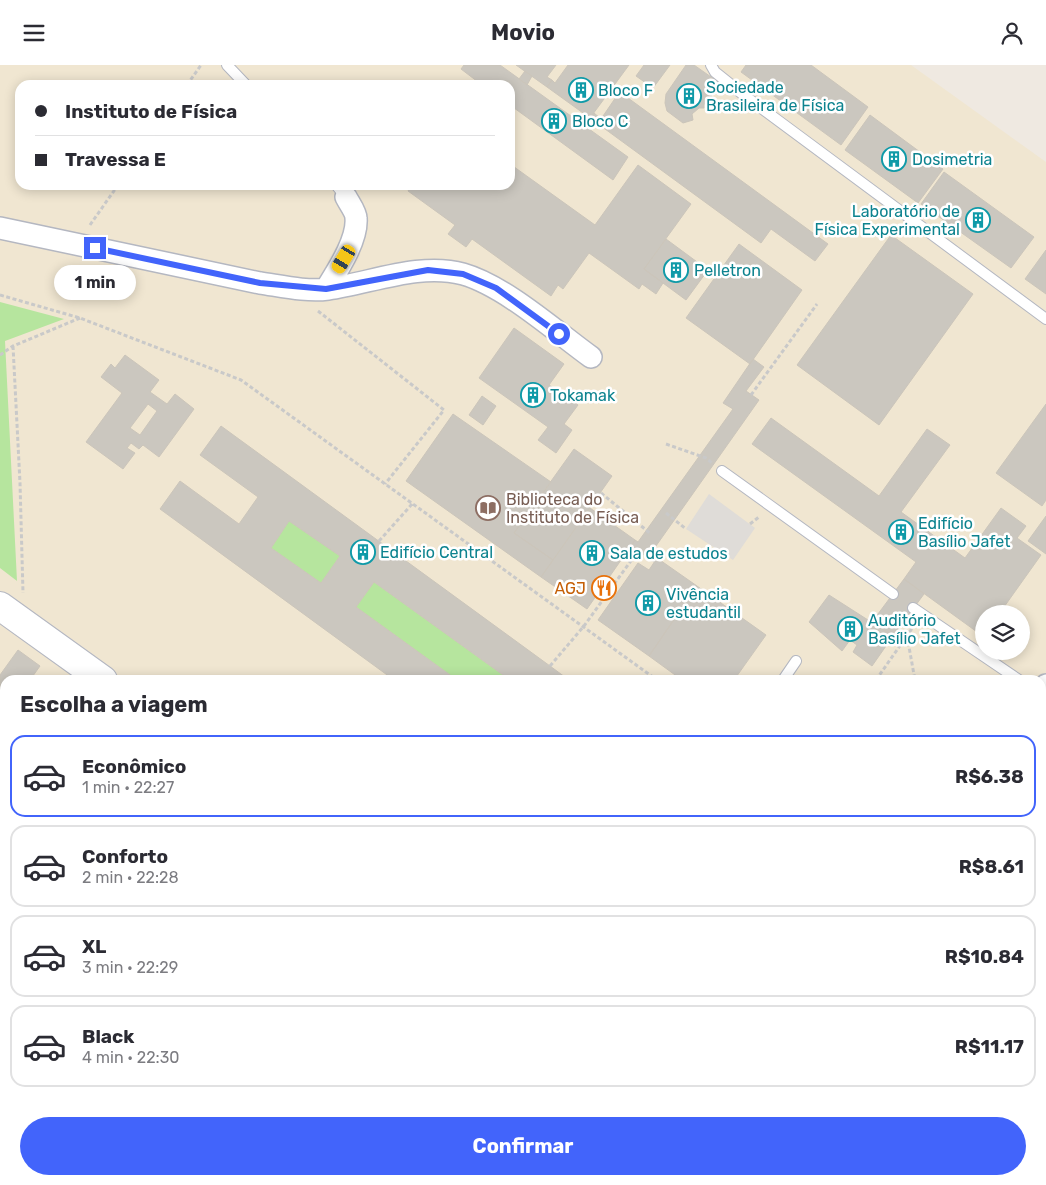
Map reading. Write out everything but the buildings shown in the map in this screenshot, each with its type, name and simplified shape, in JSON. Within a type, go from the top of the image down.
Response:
[{"type":"street","points":[[326,289],[344,259],[353,235],[356,217],[341,191]]},
{"type":"street","points":[[0,228],[260,283],[326,289],[428,270],[463,274],[496,288],[591,357]]},
{"type":"street","points":[[0,606],[96,675]]},
{"type":"lane","points":[[227,65],[241,80]]},
{"type":"lane","points":[[711,65],[715,72],[745,96],[1046,319]]},
{"type":"lane","points":[[722,471],[893,593]]},
{"type":"lane","points":[[918,611],[1012,675]]},
{"type":"lane","points":[[786,675],[796,661]]},
{"type":"path","points":[[190,80],[201,65]]},
{"type":"path","points":[[77,244],[115,190]]},
{"type":"path","points":[[0,295],[80,318],[241,380],[650,675]]},
{"type":"path","points":[[751,395],[817,304]]},
{"type":"path","points":[[317,310],[444,410],[385,484]]},
{"type":"path","points":[[0,355],[13,346],[80,318]]},
{"type":"path","points":[[13,346],[20,483],[24,623]]},
{"type":"path","points":[[666,444],[706,458]]},
{"type":"path","points":[[601,493],[651,534]]},
{"type":"path","points":[[379,541],[413,503]]},
{"type":"path","points":[[666,513],[686,529]]},
{"type":"path","points":[[550,666],[584,626],[638,551]]},
{"type":"path","points":[[880,675],[907,636],[918,611]]},
{"type":"path","points":[[907,636],[914,675]]},
{"type":"shaded area","points":[[0,65],[911,65],[1046,162],[1046,675],[0,675]]},
{"type":"shaded area","points":[[709,494],[755,528],[733,560],[686,529]]},
{"type":"green space","points":[[0,302],[64,319],[5,341],[17,581],[0,568]]},
{"type":"green space","points":[[289,521],[340,556],[321,583],[271,548]]},
{"type":"green space","points":[[374,582],[503,675],[450,675],[356,607]]},
{"type":"place","name":"Bloco F","points":[[581,90]]},
{"type":"place","name":"Sociedade Brasileira de Física","points":[[689,96]]},
{"type":"place","name":"Bloco C","points":[[554,121]]},
{"type":"place","name":"Dosimetria","points":[[894,159]]},
{"type":"place","name":"Laboratório de Física Experimental","points":[[978,220]]},
{"type":"place","name":"Pelletron","points":[[676,270]]},
{"type":"place","name":"Tokamak","points":[[533,395]]},
{"type":"place","name":"Biblioteca do Instituto de Física","points":[[488,508]]},
{"type":"place","name":"Edifício Basílio Jafet","points":[[901,532]]},
{"type":"place","name":"Edifício Central","points":[[363,552]]},
{"type":"place","name":"Sala de estudos","points":[[592,553]]},
{"type":"place","name":"AGJ","points":[[604,588]]},
{"type":"place","name":"Vivência estudantil","points":[[648,603]]},
{"type":"place","name":"Auditório Basílio Jafet","points":[[850,629]]},
{"type":"route","points":[[95,248],[260,283],[326,289],[428,270],[463,274],[496,288],[559,334]]}]
